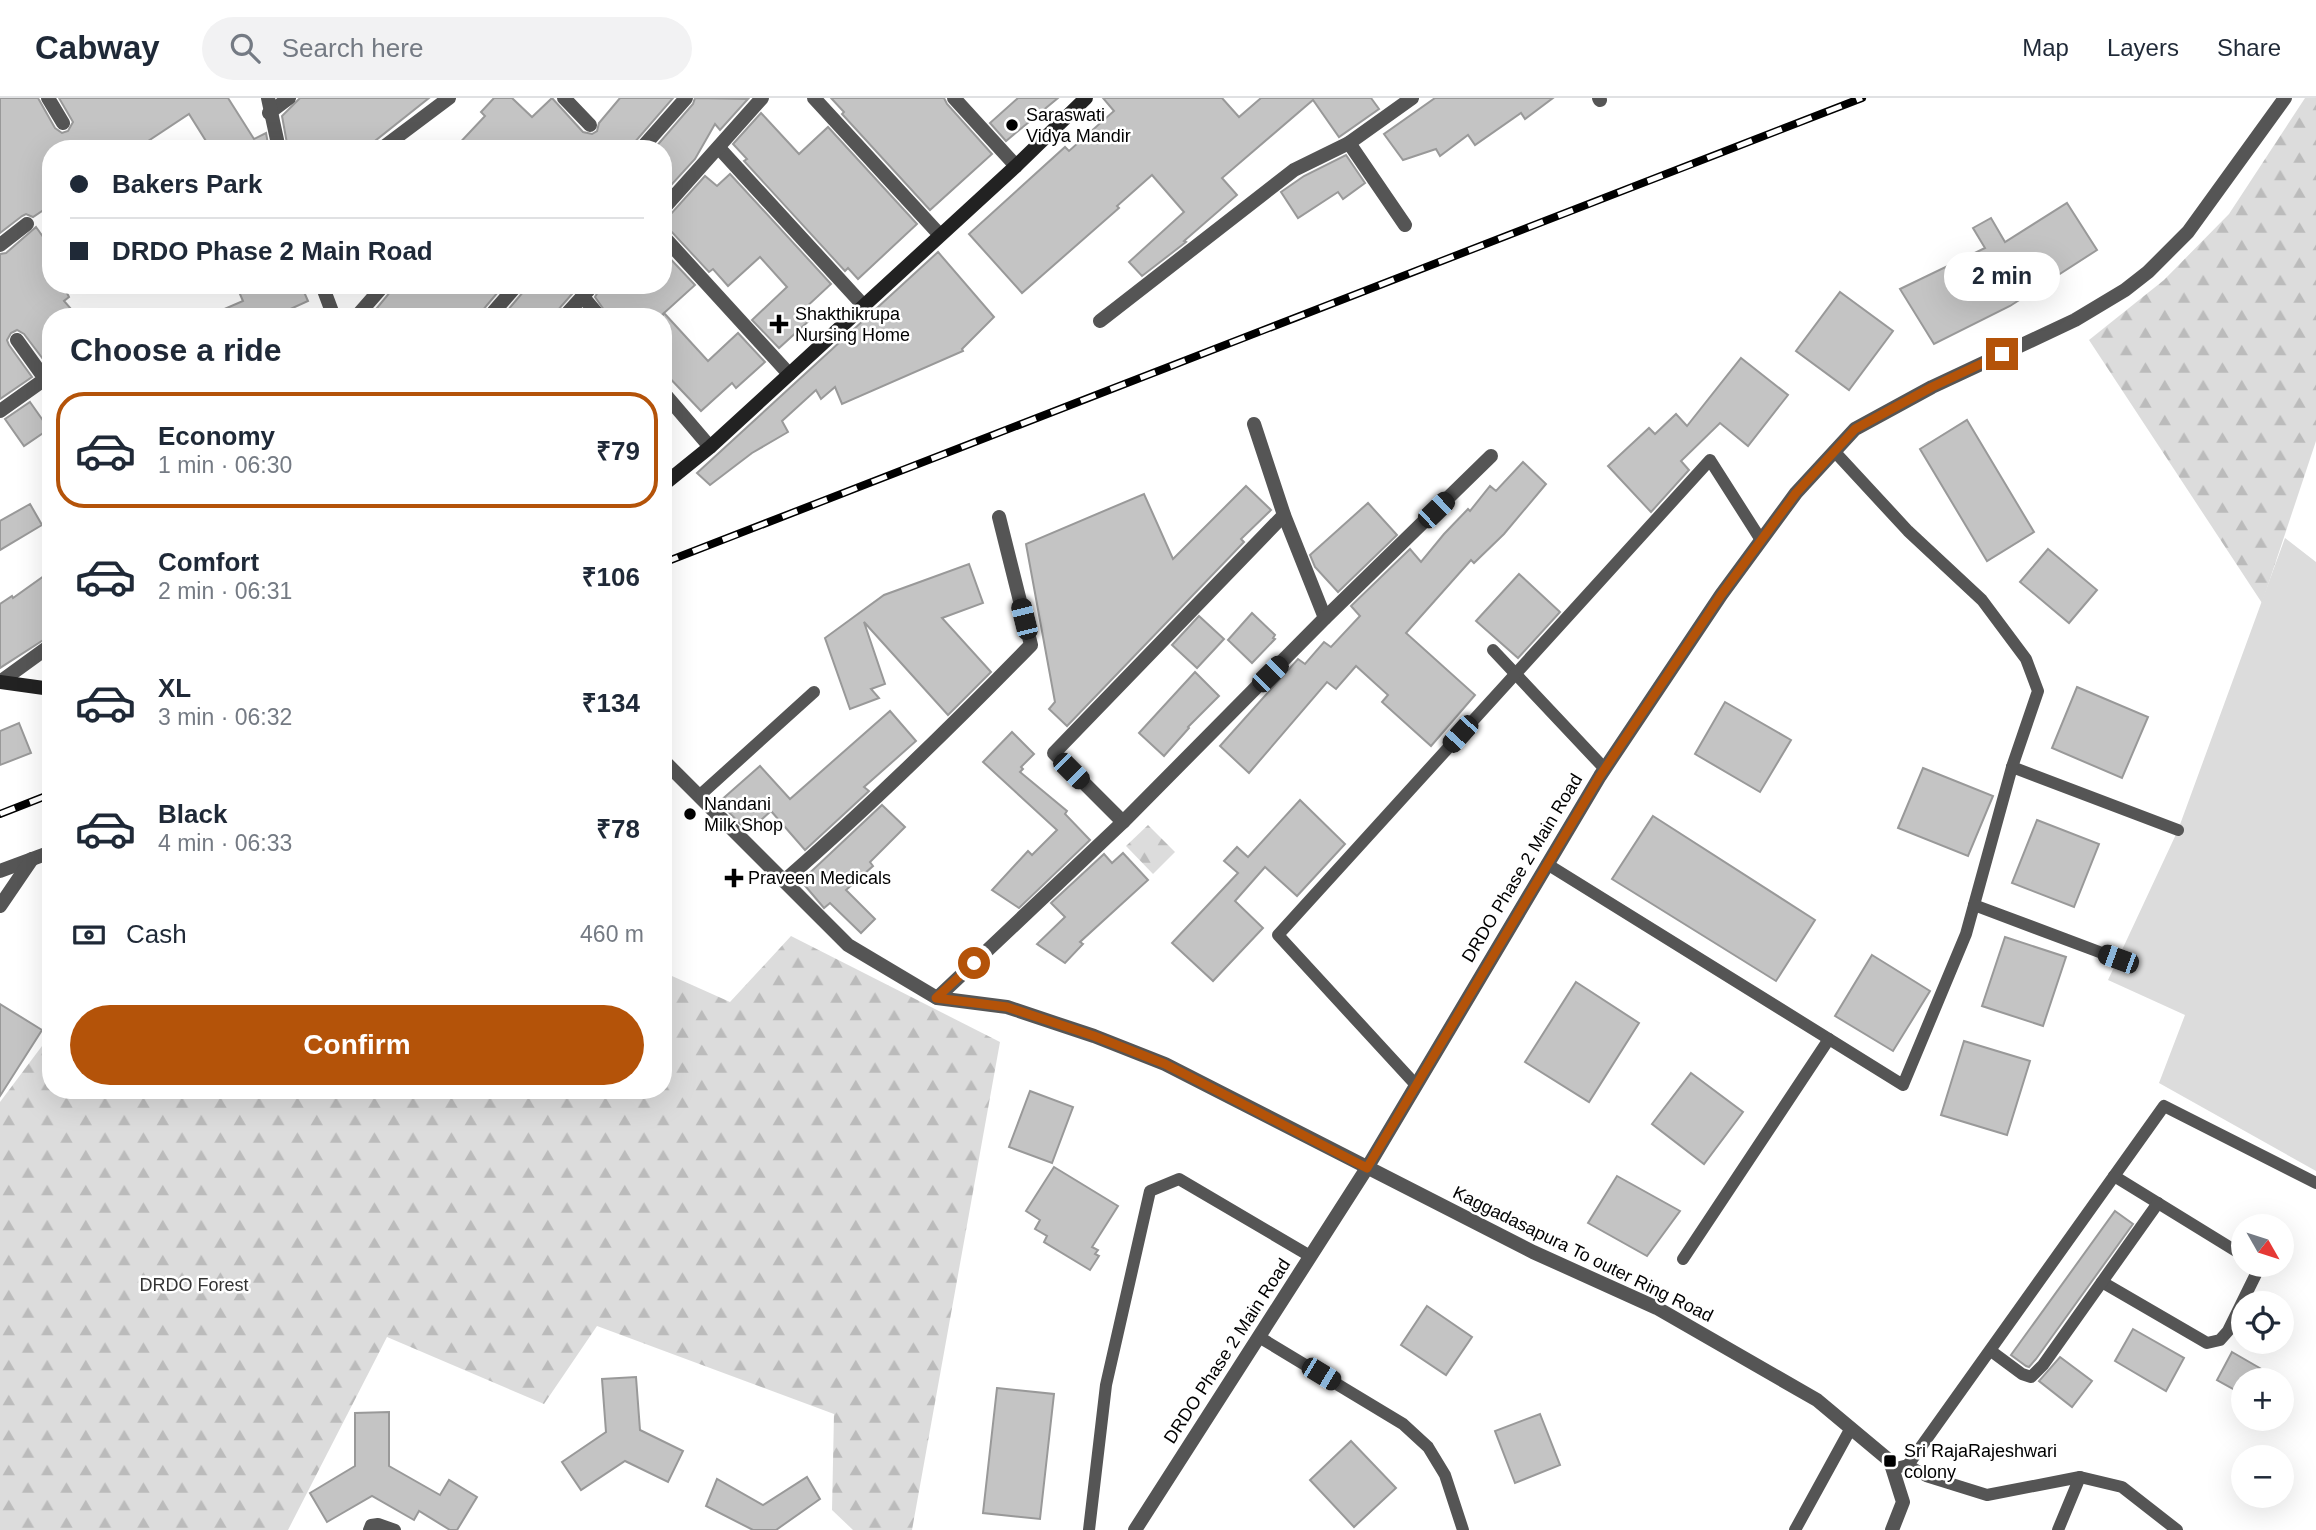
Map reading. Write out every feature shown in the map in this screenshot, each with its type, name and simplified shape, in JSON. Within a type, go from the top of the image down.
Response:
[{"type":"main road","points":[[672,478],[710,447],[1016,166],[1083,99]]},
{"type":"main road","points":[[0,682],[42,688]]},
{"type":"street","points":[[48,98],[63,123]]},
{"type":"street","points":[[277,140],[268,106],[289,98]]},
{"type":"street","points":[[393,140],[449,98]]},
{"type":"street","points":[[564,98],[590,125]]},
{"type":"street","points":[[649,140],[687,98]]},
{"type":"street","points":[[672,199],[762,98]]},
{"type":"street","points":[[814,98],[939,234]]},
{"type":"street","points":[[954,98],[1016,166]]},
{"type":"street","points":[[1100,321],[1294,170],[1349,143],[1412,98]]},
{"type":"street","name":"DRDO Phase 2 Main Road","points":[[1135,1530],[1367,1168],[1605,769],[1721,595],[1796,493],[1855,429],[1932,387],[2101,306],[2148,272],[2188,232],[2285,98]]},
{"type":"street","points":[[1349,143],[1405,225]]},
{"type":"street","points":[[719,148],[863,305]]},
{"type":"street","points":[[0,245],[27,224]]},
{"type":"street","points":[[672,246],[789,374]]},
{"type":"street","points":[[364,308],[376,294]]},
{"type":"street","points":[[497,308],[509,294]]},
{"type":"street","points":[[573,308],[586,294]]},
{"type":"street","points":[[583,297],[592,308]]},
{"type":"street","points":[[17,340],[42,375]]},
{"type":"street","points":[[0,411],[42,381]]},
{"type":"street","points":[[672,403],[710,447]]},
{"type":"street","points":[[1254,424],[1284,515],[1325,618]]},
{"type":"street","points":[[672,769],[848,945],[936,998],[1123,822],[1325,618],[1491,456]]},
{"type":"street","points":[[1123,822],[1054,753],[1284,515]]},
{"type":"street","points":[[784,881],[826,844],[1031,645],[999,517]]},
{"type":"street","points":[[0,682],[42,652]]},
{"type":"street","points":[[0,871],[42,855]]},
{"type":"street","points":[[0,906],[32,859]]},
{"type":"street","name":"Kaggadasapura To outer Ring Road","points":[[936,998],[1007,1007],[1094,1036],[1165,1064],[1533,1252],[1657,1308],[1817,1400],[1890,1461],[1903,1502],[1892,1530]]},
{"type":"lane","points":[[1547,864],[1903,1085],[1966,934],[2012,767],[2038,691],[2026,659],[1982,600],[1908,531],[1835,451]]},
{"type":"lane","points":[[1416,1086],[1278,935],[1710,460],[1762,540]]},
{"type":"lane","points":[[1493,650],[1605,769]]},
{"type":"lane","points":[[699,796],[814,692]]},
{"type":"lane","points":[[2012,767],[2178,830]]},
{"type":"lane","points":[[1974,905],[2118,959]]},
{"type":"lane","points":[[1683,1259],[1829,1039]]},
{"type":"lane","points":[[1908,1465],[2164,1106],[2316,1184]]},
{"type":"lane","points":[[2114,1176],[2231,1248]]},
{"type":"lane","points":[[1089,1530],[1106,1385],[1150,1191],[1179,1179],[1310,1256]]},
{"type":"lane","points":[[1990,1351],[2022,1374],[2031,1377],[2043,1365],[2158,1203]]},
{"type":"lane","points":[[2102,1282],[2207,1342],[2220,1340],[2228,1331],[2254,1278]]},
{"type":"lane","points":[[1259,1337],[1403,1424],[1428,1447],[1446,1475],[1463,1530]]},
{"type":"lane","points":[[1795,1530],[1851,1428]]},
{"type":"lane","points":[[1892,1468],[1908,1465],[1926,1476],[1987,1495],[2080,1477],[2122,1488],[2177,1530]]},
{"type":"lane","points":[[2058,1530],[2080,1477]]},
{"type":"lane","points":[[369,1530],[371,1525],[378,1524],[395,1530]]},
{"type":"green space","points":[[2305,98],[2316,98],[2316,441],[2262,603],[2089,340],[2164,280],[2229,214]]},
{"type":"green space","points":[[2285,538],[2316,562],[2316,1171],[2159,1083],[2185,1015],[2108,980],[2178,830]]},
{"type":"green space","points":[[1148,825],[1175,852],[1153,874],[1126,846]]},
{"type":"green space","name":"DRDO Forest","points":[[791,936],[1000,1042],[912,1530],[853,1530],[832,1510],[834,1414],[597,1326],[544,1404],[387,1337],[288,1530],[0,1530],[0,1102],[42,1046],[42,1099],[672,1099],[672,976],[730,1002]]},
{"type":"building","points":[[0,98],[38,98],[55,128],[62,133],[68,131],[73,122],[59,98],[228,98],[254,139],[266,133],[267,140],[205,140],[189,114],[150,140],[42,140],[42,211],[33,217],[26,214],[22,216],[0,233]]},
{"type":"building","points":[[300,98],[429,98],[376,140],[286,140],[282,116]]},
{"type":"building","points":[[494,98],[512,98],[532,117],[552,98],[583,132],[592,134],[597,131],[599,123],[620,98],[673,98],[637,140],[462,140],[485,116],[481,112]]},
{"type":"building","points":[[695,98],[748,99],[720,130],[715,124],[695,159],[672,184],[672,140],[662,140],[693,104]]},
{"type":"building","points":[[831,98],[944,98],[992,154],[930,210],[842,114],[844,112]]},
{"type":"building","points":[[1018,98],[1058,98],[1006,141],[990,123]]},
{"type":"building","points":[[1103,98],[1222,98],[1239,117],[1261,98],[1371,98],[1379,109],[1339,137],[1313,100],[1222,178],[1237,195],[1184,241],[1186,242],[1142,276],[1129,262],[1184,212],[1152,175],[1117,206],[1119,208],[1022,293],[969,234],[1065,147],[1069,151],[1114,111]]},
{"type":"building","points":[[1435,98],[1553,98],[1525,119],[1521,113],[1475,145],[1468,135],[1440,156],[1436,149],[1403,160],[1384,134]]},
{"type":"building","points":[[761,113],[799,154],[828,127],[917,224],[858,279],[848,268],[845,271],[744,161],[747,159],[733,144]]},
{"type":"building","points":[[1346,155],[1365,183],[1343,199],[1338,192],[1298,218],[1281,192],[1304,176]]},
{"type":"building","points":[[730,174],[831,284],[803,310],[811,319],[779,348],[752,320],[787,287],[760,257],[728,286],[713,269],[709,272],[672,232],[672,213],[705,176],[717,186]]},
{"type":"building","points":[[2067,203],[2097,250],[2010,306],[1934,344],[1900,289],[1985,248],[1973,228],[1991,218],[2005,242]]},
{"type":"building","points":[[36,227],[42,235],[42,294],[68,294],[69,297],[64,301],[70,308],[42,308],[42,358],[24,334],[17,330],[11,333],[7,340],[9,345],[32,377],[0,399],[0,254],[6,253]]},
{"type":"building","points":[[938,252],[994,317],[963,351],[842,404],[835,387],[821,399],[816,390],[782,421],[788,432],[752,453],[710,485],[697,473]]},
{"type":"building","points":[[672,261],[695,285],[670,308],[603,308],[595,297],[597,294],[672,294]]},
{"type":"building","points":[[1840,292],[1893,331],[1849,390],[1796,351]]},
{"type":"building","points":[[240,294],[305,294],[308,301],[293,308],[227,308],[243,301]]},
{"type":"building","points":[[389,294],[496,294],[485,308],[377,308]]},
{"type":"building","points":[[521,294],[572,294],[560,308],[510,308]]},
{"type":"building","points":[[672,322],[708,361],[738,333],[765,362],[736,388],[732,383],[701,411],[672,380]]},
{"type":"building","points":[[1741,358],[1788,395],[1748,446],[1720,423],[1681,461],[1689,470],[1651,512],[1608,466],[1649,428],[1655,434],[1676,414],[1687,426]]},
{"type":"building","points":[[30,402],[42,419],[42,434],[24,446],[5,419]]},
{"type":"building","points":[[1967,420],[2034,532],[1987,561],[1920,449]]},
{"type":"building","points":[[1523,462],[1546,484],[1504,534],[1474,563],[1471,560],[1406,633],[1475,695],[1431,746],[1382,702],[1388,695],[1356,666],[1336,689],[1327,682],[1249,773],[1220,746],[1298,659],[1305,664],[1324,642],[1331,647],[1360,616],[1351,606],[1410,549],[1421,562],[1490,486],[1496,491]]},
{"type":"building","points":[[1246,486],[1271,510],[1241,539],[1244,542],[1067,726],[1049,709],[1055,702],[1026,544],[1144,494],[1173,559]]},
{"type":"building","points":[[1368,503],[1397,535],[1338,592],[1315,567],[1310,555]]},
{"type":"building","points":[[30,504],[42,525],[0,550],[0,521]]},
{"type":"building","points":[[2048,549],[2097,590],[2069,623],[2020,582]]},
{"type":"building","points":[[969,564],[983,603],[942,618],[991,672],[948,715],[864,622],[885,684],[871,689],[879,698],[850,709],[825,638],[884,595]]},
{"type":"building","points":[[1519,574],[1560,612],[1518,658],[1476,621]]},
{"type":"building","points":[[42,577],[42,641],[0,668],[0,604],[12,596],[13,598]]},
{"type":"building","points":[[1252,613],[1275,635],[1275,639],[1252,663],[1228,640]]},
{"type":"building","points":[[1199,616],[1224,639],[1197,668],[1172,645]]},
{"type":"building","points":[[1195,672],[1219,696],[1164,756],[1139,733]]},
{"type":"building","points":[[2077,687],[2148,717],[2122,778],[2052,748]]},
{"type":"building","points":[[1725,702],[1791,740],[1760,792],[1695,754]]},
{"type":"building","points":[[890,711],[916,741],[864,787],[869,791],[805,850],[771,811],[748,832],[719,802],[760,766],[790,799]]},
{"type":"building","points":[[19,723],[31,753],[0,765],[0,731]]},
{"type":"building","points":[[1012,732],[1034,754],[1021,767],[1023,769],[1020,772],[1067,811],[1065,814],[1090,840],[1019,908],[992,890],[1028,851],[1032,855],[1057,830],[983,762]]},
{"type":"building","points":[[1923,768],[1993,796],[1968,856],[1898,828]]},
{"type":"building","points":[[1300,800],[1345,844],[1297,896],[1265,867],[1235,901],[1263,928],[1213,981],[1172,943],[1238,873],[1224,861],[1237,847],[1248,857]]},
{"type":"building","points":[[882,805],[905,827],[870,862],[873,866],[846,890],[875,919],[861,933],[830,903],[824,908],[801,881]]},
{"type":"building","points":[[1653,816],[1815,920],[1776,981],[1612,879]]},
{"type":"building","points":[[2037,820],[2099,844],[2074,907],[2012,883]]},
{"type":"building","points":[[1123,853],[1148,880],[1080,942],[1083,944],[1065,963],[1037,944],[1065,917],[1051,903],[1104,854],[1112,863]]},
{"type":"building","points":[[2005,937],[2066,957],[2043,1026],[1982,1006]]},
{"type":"building","points":[[1872,955],[1930,991],[1893,1051],[1835,1016]]},
{"type":"building","points":[[1576,982],[1639,1023],[1589,1102],[1525,1062]]},
{"type":"building","points":[[0,1004],[42,1030],[0,1096]]},
{"type":"building","points":[[1964,1041],[2030,1061],[2007,1135],[1941,1115]]},
{"type":"building","points":[[1691,1073],[1743,1112],[1704,1164],[1652,1124]]},
{"type":"building","points":[[1030,1091],[1073,1107],[1052,1163],[1009,1147]]},
{"type":"building","points":[[1054,1167],[1118,1206],[1092,1247],[1098,1250],[1095,1254],[1099,1256],[1090,1270],[1044,1242],[1047,1236],[1035,1229],[1040,1220],[1026,1211]]},
{"type":"building","points":[[1617,1176],[1680,1211],[1647,1256],[1588,1223]]},
{"type":"building","points":[[2115,1211],[2133,1224],[2036,1359],[2029,1367],[2026,1366],[2011,1355]]},
{"type":"building","points":[[1427,1306],[1472,1337],[1446,1375],[1401,1345]]},
{"type":"building","points":[[2133,1329],[2184,1358],[2166,1391],[2115,1361]]},
{"type":"building","points":[[2231,1354],[2260,1368],[2231,1368],[2231,1388],[2217,1380]]},
{"type":"building","points":[[2060,1357],[2092,1381],[2072,1407],[2039,1381]]},
{"type":"building","points":[[636,1377],[640,1430],[683,1451],[668,1482],[625,1461],[581,1490],[562,1462],[606,1432],[602,1379]]},
{"type":"building","points":[[997,1388],[1054,1394],[1040,1519],[983,1513]]},
{"type":"building","points":[[389,1412],[389,1466],[440,1495],[449,1480],[477,1497],[457,1530],[450,1530],[419,1511],[414,1520],[372,1496],[327,1522],[310,1493],[355,1466],[355,1413]]},
{"type":"building","points":[[1540,1414],[1560,1465],[1515,1483],[1495,1431]]},
{"type":"building","points":[[1351,1441],[1396,1488],[1354,1527],[1310,1480]]},
{"type":"building","points":[[807,1477],[820,1499],[776,1530],[753,1530],[706,1506],[717,1479],[763,1505]]},
{"type":"railway","points":[[672,560],[1862,98]]},
{"type":"railway","points":[[0,814],[42,798]]},
{"type":"place","name":"Saraswati Vidya Mandir","points":[[1012,125]]},
{"type":"place","name":"Shakthikrupa Nursing Home","points":[[779,324]]},
{"type":"place","name":"Nandani Milk Shop","points":[[690,814]]},
{"type":"place","name":"Praveen Medicals","points":[[734,878]]},
{"type":"place","name":"Sri RajaRajeshwari colony","points":[[1890,1461]]},
{"type":"route","points":[[974,963],[936,998],[1007,1007],[1094,1036],[1165,1064],[1367,1168],[1600,776],[1721,595],[1796,493],[1855,429],[1932,387],[2002,354]]}]
